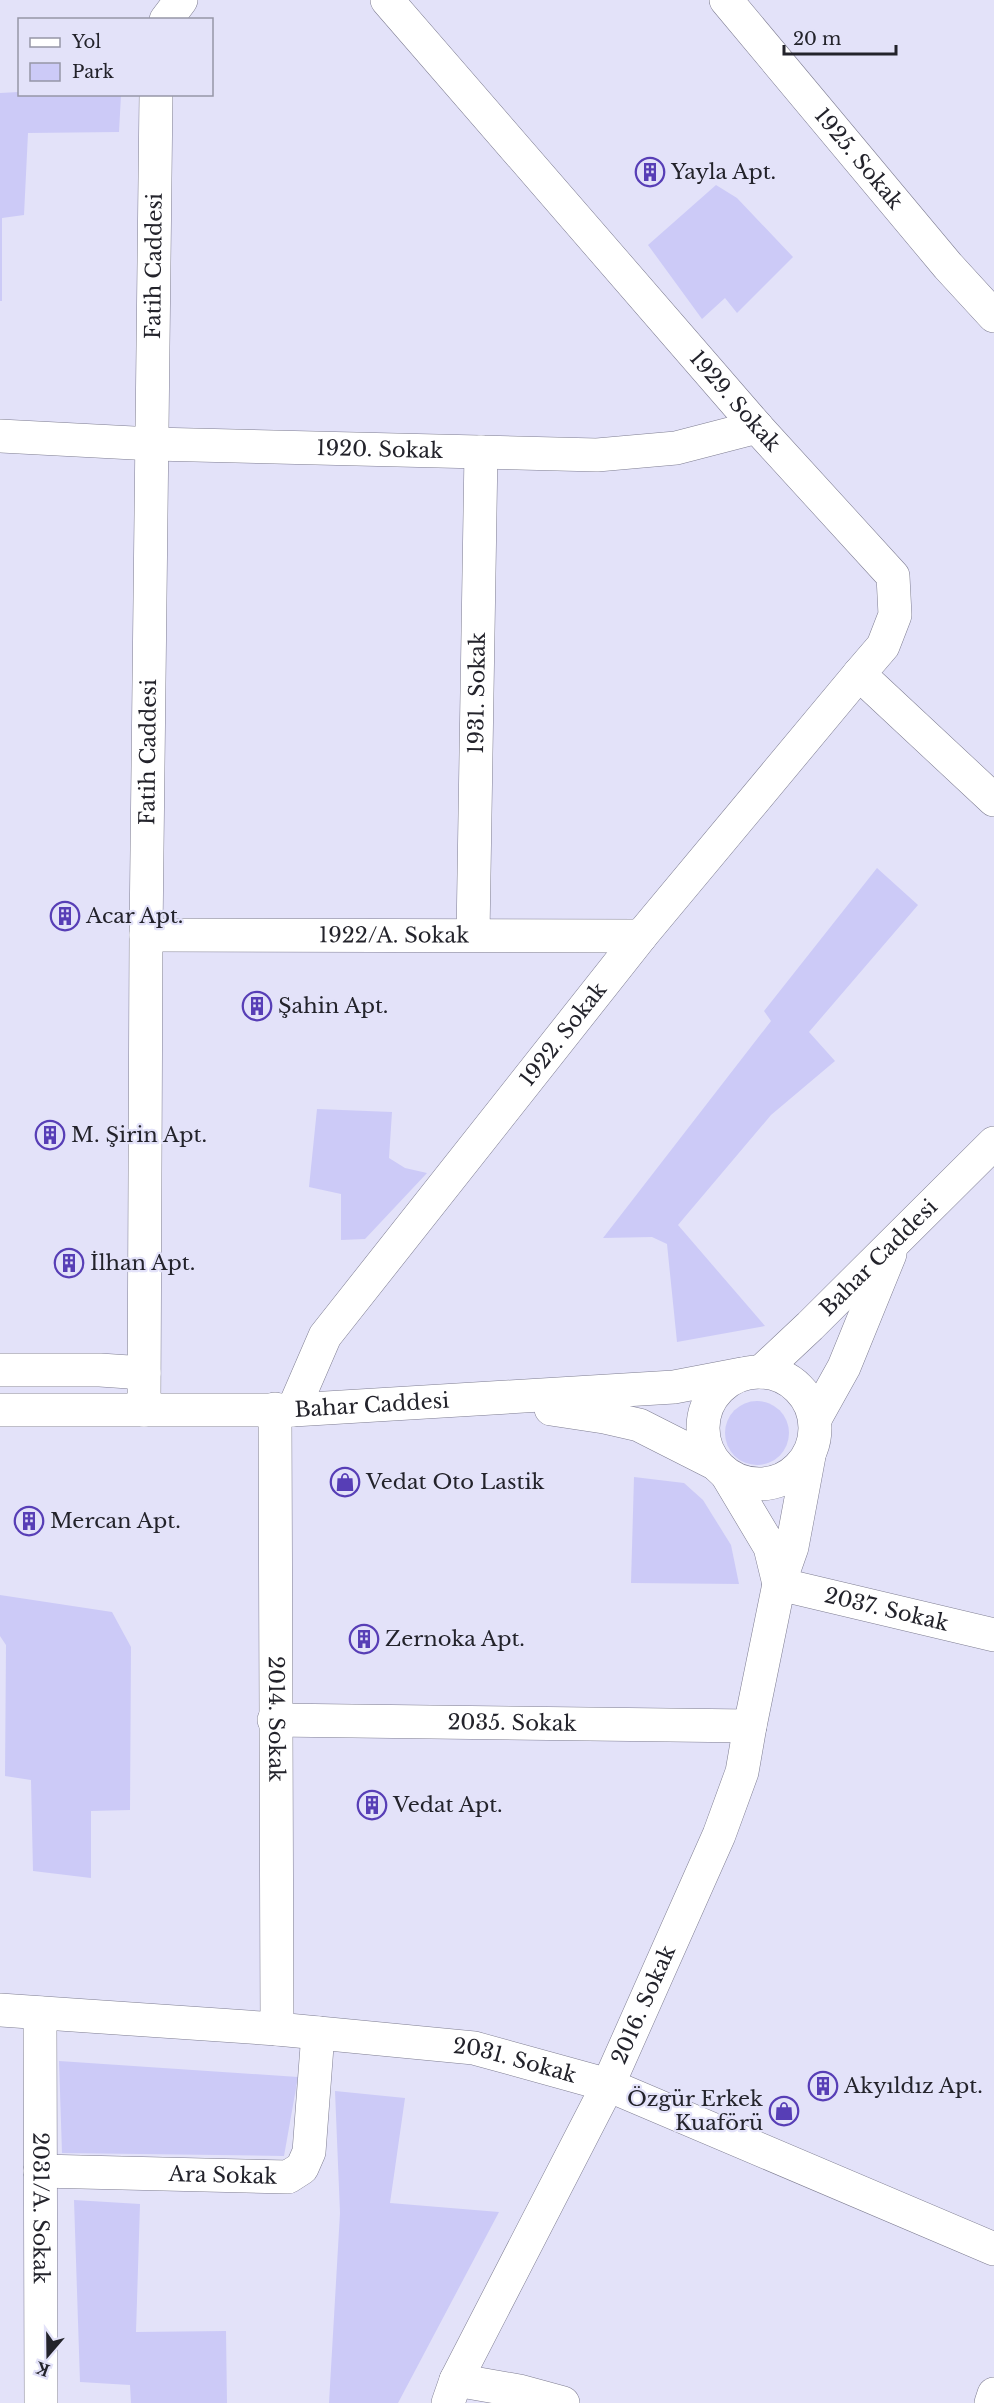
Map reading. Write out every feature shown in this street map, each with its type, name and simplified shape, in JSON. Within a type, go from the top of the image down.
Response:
[{"type":"street","points":[[168,18],[181,0]]},
{"type":"street","name":"1929. Sokak","points":[[387,0],[757,427],[893,576],[895,615],[883,646],[859,674]]},
{"type":"street","name":"1925. Sokak","points":[[726,0],[948,266],[994,316]]},
{"type":"street","name":"Fatih Caddesi","points":[[144,1410],[146,935],[156,96]]},
{"type":"street","name":"1920. Sokak","points":[[0,436],[153,444],[597,455],[676,448],[757,427]]},
{"type":"street","name":"1931. Sokak","points":[[473,935],[481,452]]},
{"type":"street","points":[[859,674],[994,800]]},
{"type":"street","name":"1922. Sokak","points":[[284,1409],[325,1336],[641,936],[859,674]]},
{"type":"street","name":"1922/A. Sokak","points":[[146,935],[641,936]]},
{"type":"street","name":"Bahar Caddesi","points":[[0,1410],[284,1409],[490,1399],[674,1387],[751,1373],[894,1242],[994,1143]]},
{"type":"street","points":[[815,1419],[844,1367],[894,1242]]},
{"type":"street","points":[[0,1370],[100,1370],[144,1373]]},
{"type":"street","points":[[490,1399],[604,1417],[639,1425],[720,1469],[743,1483],[761,1485],[780,1481],[797,1471],[809,1456],[816,1438],[815,1419],[809,1400],[797,1385],[780,1375],[751,1373],[726,1382],[713,1395],[705,1411],[702,1429],[705,1447],[720,1469],[770,1547],[779,1584]]},
{"type":"street","name":"2014. Sokak","points":[[277,2029],[274,1720],[284,1409]]},
{"type":"street","name":"2016. Sokak","points":[[452,2391],[608,2085],[719,1836],[742,1772],[779,1584],[792,1548],[809,1456]]},
{"type":"street","name":"2037. Sokak","points":[[779,1584],[994,1635]]},
{"type":"street","name":"2035. Sokak","points":[[274,1720],[750,1726]]},
{"type":"street","name":"2031. Sokak","points":[[0,2010],[277,2029],[474,2048],[608,2085],[994,2249]]},
{"type":"street","name":"2031/A. Sokak","points":[[40,2013],[41,2403]]},
{"type":"street","name":"Ara Sokak","points":[[40,2171],[288,2177],[302,2168],[309,2152],[318,2033]]},
{"type":"street","points":[[452,2391],[519,2391],[563,2403]]},
{"type":"street","points":[[991,2403],[994,2394]]},
{"type":"green space","points":[[18,92],[18,96],[121,96],[119,132],[28,133],[24,215],[2,218],[2,301],[0,301],[0,93]]},
{"type":"green space","points":[[716,185],[737,198],[793,257],[737,313],[725,298],[702,319],[648,245]]},
{"type":"green space","points":[[877,868],[918,905],[809,1032],[835,1061],[771,1115],[678,1225],[765,1326],[677,1342],[667,1244],[652,1237],[603,1238],[771,1021],[764,1011]]},
{"type":"green space","points":[[317,1109],[392,1112],[389,1158],[405,1168],[427,1173],[365,1239],[341,1240],[341,1194],[309,1187]]},
{"type":"green space","points":[[757,1401],[775,1407],[783,1415],[789,1433],[783,1451],[775,1459],[757,1465],[739,1459],[731,1451],[725,1433],[731,1415],[739,1407]]},
{"type":"green space","points":[[634,1477],[684,1483],[703,1500],[731,1545],[739,1584],[631,1583]]},
{"type":"green space","points":[[0,1595],[112,1612],[131,1647],[130,1810],[91,1811],[91,1878],[33,1871],[31,1780],[5,1776],[6,1645],[0,1636]]},
{"type":"green space","points":[[59,2061],[298,2077],[284,2156],[62,2153]]},
{"type":"green space","points":[[335,2091],[405,2098],[390,2203],[499,2212],[398,2403],[329,2403],[340,2213]]},
{"type":"green space","points":[[74,2200],[140,2204],[136,2332],[226,2331],[227,2403],[131,2403],[130,2385],[80,2382]]},
{"type":"place","name":"Yayla Apt.","points":[[650,172]]},
{"type":"place","name":"Acar Apt.","points":[[65,916]]},
{"type":"place","name":"Şahin Apt.","points":[[257,1006]]},
{"type":"place","name":"M. Şirin Apt.","points":[[50,1135]]},
{"type":"place","name":"İlhan Apt.","points":[[69,1263]]},
{"type":"place","name":"Vedat Oto Lastik","points":[[345,1482]]},
{"type":"place","name":"Mercan Apt.","points":[[29,1521]]},
{"type":"place","name":"Zernoka Apt.","points":[[364,1639]]},
{"type":"place","name":"Vedat Apt.","points":[[372,1805]]},
{"type":"place","name":"Akyıldız Apt.","points":[[823,2086]]},
{"type":"place","name":"Özgür Erkek Kuaförü","points":[[784,2111]]}]
